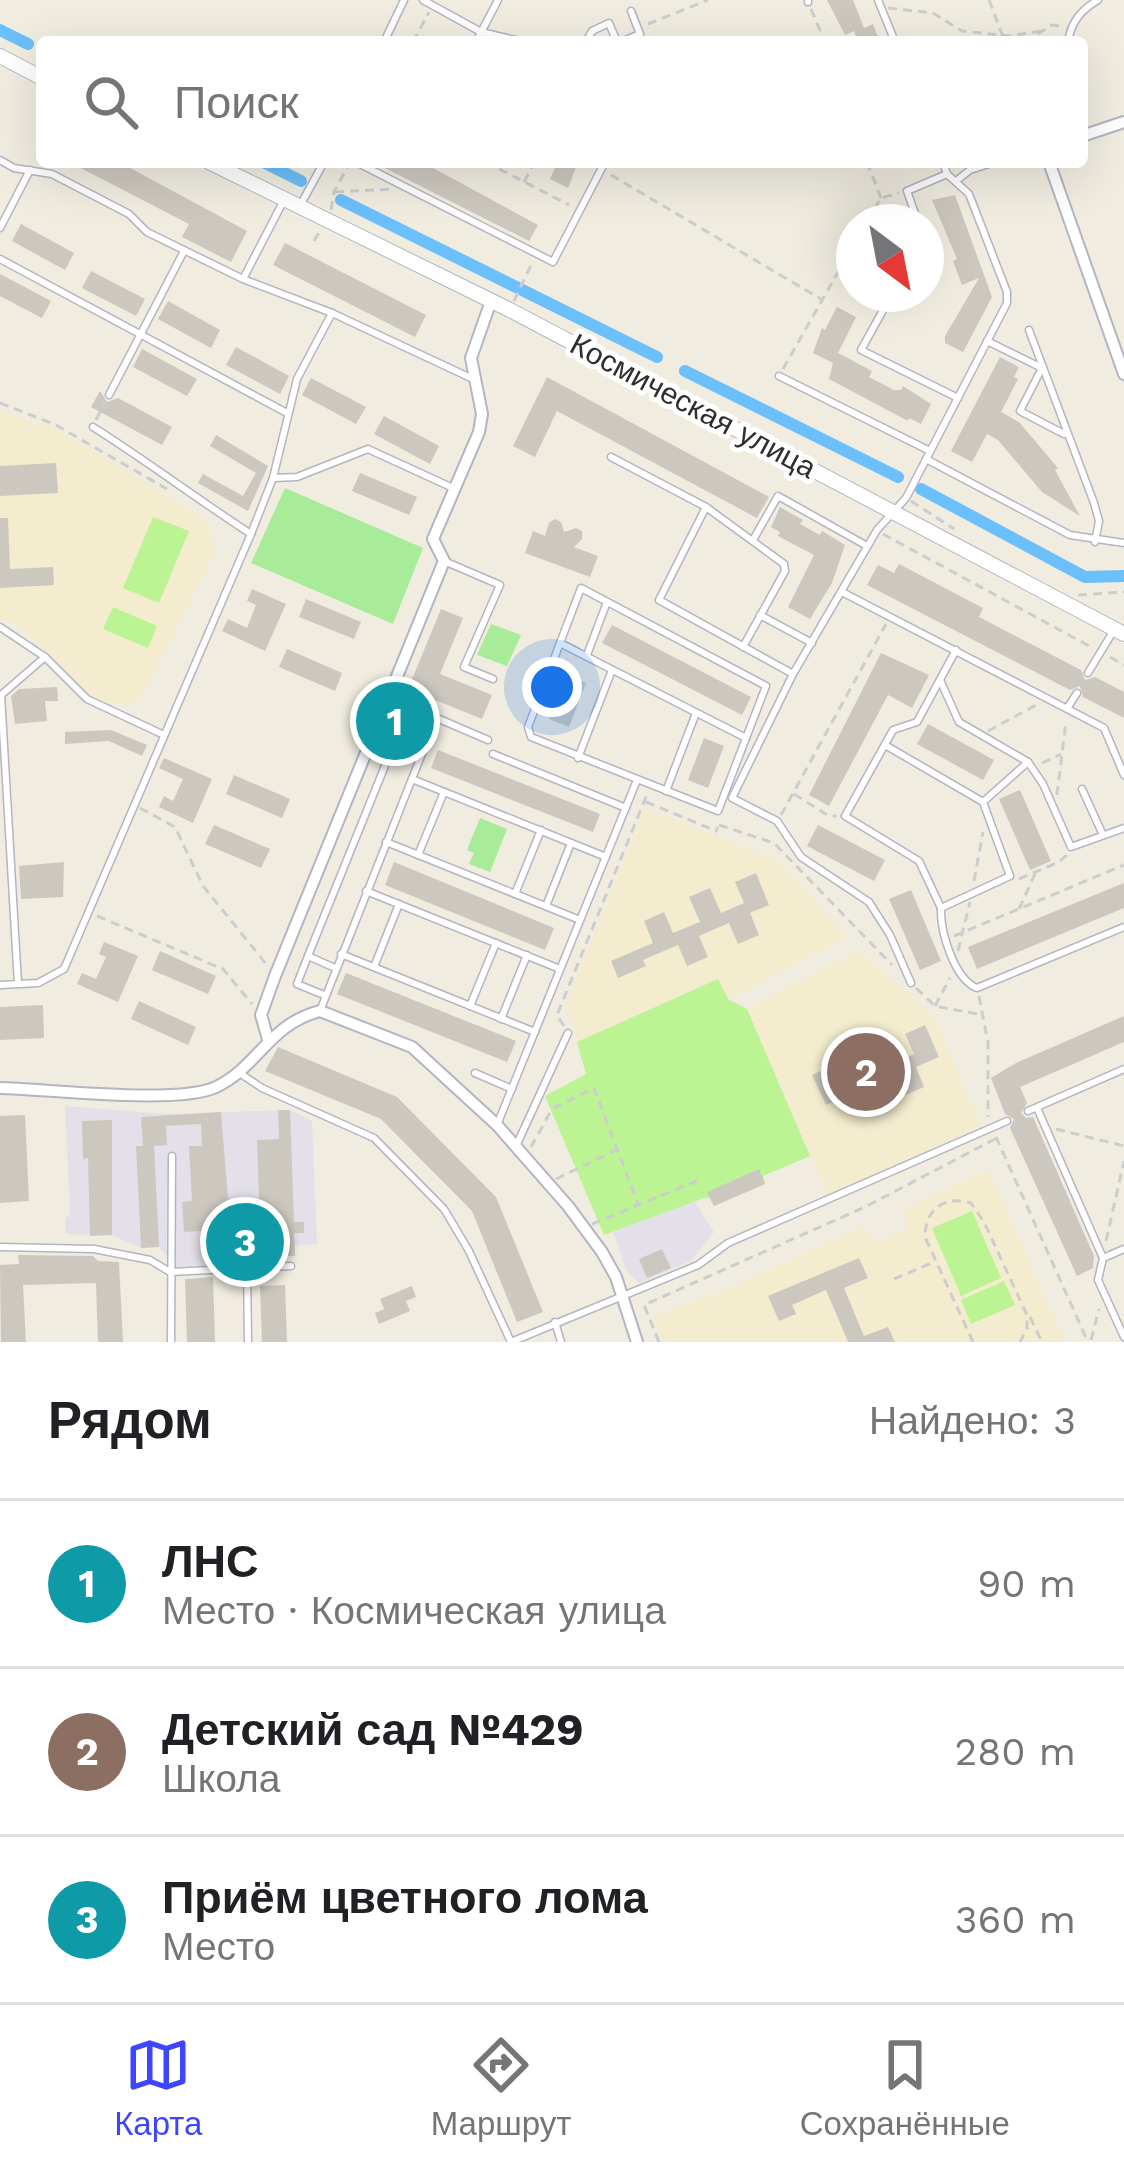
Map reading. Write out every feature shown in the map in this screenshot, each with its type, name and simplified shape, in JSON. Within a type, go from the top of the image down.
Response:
[{"type":"street","points":[[1,59],[36,75]]},
{"type":"street","points":[[1088,134],[1124,122]]},
{"type":"street","name":"Космическая улица","points":[[221,168],[900,504],[1120,631]]},
{"type":"street","points":[[1051,168],[1124,374]]},
{"type":"street","points":[[268,1040],[261,1015],[275,976],[444,561],[433,538],[479,432],[482,414],[472,379],[476,338],[491,301]]},
{"type":"street","points":[[1120,631],[1124,614]]},
{"type":"street","points":[[0,1088],[173,1096],[203,1093],[238,1072],[288,1023],[320,1011],[412,1047],[497,1125],[586,1229],[616,1276],[637,1342]]},
{"type":"lane","points":[[386,36],[404,0]]},
{"type":"lane","points":[[423,0],[481,32],[498,36]]},
{"type":"lane","points":[[479,36],[498,0]]},
{"type":"lane","points":[[1068,36],[1084,4],[1098,0]]},
{"type":"lane","points":[[879,3],[893,36]]},
{"type":"lane","points":[[631,10],[640,34],[635,36]]},
{"type":"lane","points":[[589,36],[609,23],[616,36]]},
{"type":"lane","points":[[0,160],[52,174],[184,251],[472,379]]},
{"type":"lane","points":[[300,207],[321,168]]},
{"type":"lane","points":[[365,168],[553,262],[602,168]]},
{"type":"lane","points":[[911,983],[869,902],[801,857],[777,820],[732,798],[793,674],[867,546],[900,504],[928,456],[1006,303],[1007,292],[969,194],[945,168]]},
{"type":"lane","points":[[956,181],[976,168]]},
{"type":"lane","points":[[0,228],[29,170]]},
{"type":"lane","points":[[912,204],[907,190],[947,174]]},
{"type":"lane","points":[[243,279],[284,200]]},
{"type":"lane","points":[[109,395],[184,251]]},
{"type":"lane","points":[[0,260],[287,413]]},
{"type":"lane","points":[[882,312],[861,350],[958,398]]},
{"type":"lane","points":[[0,985],[38,982],[64,969],[273,478],[297,379],[332,314]]},
{"type":"lane","points":[[1029,330],[1099,521],[1095,542]]},
{"type":"lane","points":[[987,341],[1042,368]]},
{"type":"lane","points":[[1042,368],[1020,411],[1067,436]]},
{"type":"lane","points":[[779,376],[1070,536],[1124,543]]},
{"type":"lane","points":[[93,427],[157,466],[181,489],[250,534]]},
{"type":"lane","points":[[273,478],[297,477],[368,449],[454,488]]},
{"type":"lane","points":[[610,457],[706,507],[785,568],[743,647]]},
{"type":"lane","points":[[753,541],[778,496],[867,546]]},
{"type":"lane","points":[[706,507],[659,601],[793,674]]},
{"type":"lane","points":[[444,561],[500,585],[464,668],[493,680]]},
{"type":"lane","points":[[581,588],[607,602],[766,686],[718,811],[535,741],[528,731],[581,588]]},
{"type":"lane","points":[[842,592],[1104,728],[1124,775]]},
{"type":"lane","points":[[586,656],[607,602]]},
{"type":"lane","points":[[760,615],[812,643]]},
{"type":"lane","points":[[0,627],[45,657],[87,699],[164,735]]},
{"type":"lane","points":[[1088,674],[1120,631]]},
{"type":"lane","points":[[560,643],[746,738]]},
{"type":"lane","points":[[956,650],[917,722],[893,730],[845,816],[919,861],[941,908],[940,926],[965,982],[977,988],[1124,927]]},
{"type":"lane","points":[[19,984],[2,695],[45,657]]},
{"type":"lane","points":[[578,758],[612,670]]},
{"type":"lane","points":[[940,680],[959,722],[1030,765],[1072,847],[1124,828]]},
{"type":"lane","points":[[1068,707],[1077,693]]},
{"type":"lane","points":[[388,697],[488,740]]},
{"type":"lane","points":[[666,791],[696,713]]},
{"type":"lane","points":[[320,1011],[426,743],[404,737],[395,742],[308,956],[297,984],[324,995]]},
{"type":"lane","points":[[885,745],[983,802],[1010,876],[941,908]]},
{"type":"lane","points":[[493,754],[626,808]]},
{"type":"lane","points":[[983,802],[1030,765]]},
{"type":"lane","points":[[412,778],[606,857]]},
{"type":"lane","points":[[497,1125],[637,780]]},
{"type":"lane","points":[[1082,789],[1103,836]]},
{"type":"lane","points":[[418,855],[444,792]]},
{"type":"lane","points":[[515,893],[541,830]]},
{"type":"lane","points":[[386,842],[580,920]]},
{"type":"lane","points":[[546,906],[571,843]]},
{"type":"lane","points":[[366,891],[560,969]]},
{"type":"lane","points":[[374,968],[399,904]]},
{"type":"lane","points":[[470,1006],[496,943]]},
{"type":"lane","points":[[340,954],[535,1032]]},
{"type":"lane","points":[[308,956],[335,968]]},
{"type":"lane","points":[[501,1019],[527,956]]},
{"type":"lane","points":[[516,1146],[568,1033]]},
{"type":"lane","points":[[1124,1085],[1121,1071],[1033,1110],[1046,1127],[1103,1258],[1098,1280],[1124,1337]]},
{"type":"lane","points":[[238,1072],[262,1088],[374,1138],[444,1209],[511,1342],[698,1265],[728,1243],[1007,1121]]},
{"type":"lane","points":[[475,1073],[512,1088]]},
{"type":"lane","points":[[171,1342],[172,1156]]},
{"type":"lane","points":[[0,1247],[94,1249],[150,1260],[170,1272],[292,1266]]},
{"type":"lane","points":[[1103,1258],[1124,1249]]},
{"type":"lane","points":[[247,1268],[248,1342]]},
{"type":"lane","points":[[555,1322],[561,1342]]},
{"type":"path","points":[[638,28],[707,0]]},
{"type":"path","points":[[989,0],[1002,34]]},
{"type":"path","points":[[808,1],[823,36]]},
{"type":"path","points":[[879,3],[933,13],[962,31],[1041,31]]},
{"type":"path","points":[[416,36],[433,5]]},
{"type":"path","points":[[1034,36],[1052,25],[1070,28]]},
{"type":"path","points":[[314,241],[349,168]]},
{"type":"path","points":[[497,168],[580,210]]},
{"type":"path","points":[[524,182],[532,168]]},
{"type":"path","points":[[606,168],[821,299]]},
{"type":"path","points":[[870,168],[881,198]]},
{"type":"path","points":[[334,192],[408,189]]},
{"type":"path","points":[[878,204],[881,198],[907,190]]},
{"type":"path","points":[[514,299],[536,254]]},
{"type":"path","points":[[779,376],[836,274]]},
{"type":"path","points":[[0,403],[54,424],[164,488],[181,489]]},
{"type":"path","points":[[900,504],[963,535]]},
{"type":"path","points":[[877,530],[1124,665]]},
{"type":"path","points":[[1072,595],[1124,592]]},
{"type":"path","points":[[777,820],[890,617]]},
{"type":"path","points":[[981,735],[1050,698]]},
{"type":"path","points":[[1055,810],[1068,707]]},
{"type":"path","points":[[1030,765],[1062,754]]},
{"type":"path","points":[[794,794],[829,816],[845,816]]},
{"type":"path","points":[[568,1033],[557,1015],[645,801],[716,831],[732,798]]},
{"type":"path","points":[[134,805],[175,827],[203,886],[275,976]]},
{"type":"path","points":[[935,1006],[964,932],[987,812]]},
{"type":"path","points":[[719,824],[774,843],[935,1006],[984,1015]]},
{"type":"path","points":[[1010,876],[1021,879],[1036,873],[1064,859],[1072,847]]},
{"type":"path","points":[[946,939],[1124,865]]},
{"type":"path","points":[[1019,909],[1036,873]]},
{"type":"path","points":[[89,913],[223,969],[261,1015]]},
{"type":"path","points":[[977,988],[988,1043],[985,1080],[992,1127],[1089,1342]]},
{"type":"path","points":[[526,1157],[552,1109],[594,1088],[638,1204]]},
{"type":"path","points":[[1046,1127],[1124,1146]]},
{"type":"path","points":[[659,1342],[644,1305],[865,1207],[997,1138]]},
{"type":"path","points":[[550,1184],[575,1167],[616,1150]]},
{"type":"path","points":[[1103,1258],[1124,1161]]},
{"type":"path","points":[[586,1229],[597,1220],[697,1181]]},
{"type":"path","points":[[973,1342],[926,1237],[928,1217],[950,1200],[970,1203],[985,1222],[1042,1342]]},
{"type":"path","points":[[894,1279],[935,1261]]},
{"type":"path","points":[[1089,1342],[1104,1292]]},
{"type":"path","points":[[1020,1342],[1027,1329],[1025,1308]]},
{"type":"shaded area","points":[[0,410],[37,425],[47,423],[205,519],[216,551],[139,702],[107,704],[83,693],[53,656],[9,620],[0,620]]},
{"type":"shaded area","points":[[645,808],[777,860],[848,937],[728,999],[717,979],[577,1042],[566,1005]]},
{"type":"shaded area","points":[[859,950],[935,1017],[981,1126],[828,1195],[747,1009]]},
{"type":"shaded area","points":[[65,1106],[165,1114],[290,1110],[312,1121],[317,1244],[295,1246],[295,1256],[209,1260],[208,1265],[176,1267],[159,1247],[141,1248],[112,1235],[66,1234],[65,1219],[70,1214]]},
{"type":"shaded area","points":[[989,1169],[1065,1342],[663,1342],[652,1317],[734,1286],[864,1226],[874,1244],[909,1228],[902,1210]]},
{"type":"shaded area","points":[[694,1201],[714,1232],[691,1261],[639,1283],[627,1272],[613,1232]]},
{"type":"green space","points":[[285,488],[423,548],[393,624],[251,563]]},
{"type":"green space","points":[[153,517],[189,531],[159,603],[123,588]]},
{"type":"green space","points":[[113,607],[157,626],[148,648],[103,629]]},
{"type":"green space","points":[[491,624],[521,635],[507,666],[477,655]]},
{"type":"green space","points":[[480,818],[507,829],[490,872],[469,864],[474,853],[467,850]]},
{"type":"green space","points":[[718,979],[728,999],[747,1009],[810,1156],[763,1176],[765,1183],[714,1206],[710,1198],[704,1198],[604,1235],[545,1096],[586,1074],[577,1042]]},
{"type":"green space","points":[[972,1211],[1001,1278],[961,1296],[932,1228]]},
{"type":"green space","points":[[1004,1281],[1015,1305],[971,1324],[961,1300]]},
{"type":"building","points":[[827,0],[853,0],[864,28],[873,24],[878,36],[856,36],[854,31],[845,35]]},
{"type":"building","points":[[81,168],[130,168],[247,231],[231,262],[182,237],[189,224]]},
{"type":"building","points":[[385,168],[433,168],[538,225],[529,241]]},
{"type":"building","points":[[555,168],[576,168],[568,188],[550,179]]},
{"type":"building","points":[[955,195],[992,297],[963,352],[945,343],[945,336],[979,278],[962,285],[944,228],[944,204],[932,200]]},
{"type":"building","points":[[21,224],[74,253],[65,270],[12,241]]},
{"type":"building","points":[[285,243],[426,315],[415,337],[273,265]]},
{"type":"building","points":[[91,271],[145,299],[136,316],[82,288]]},
{"type":"building","points":[[0,274],[51,301],[42,318],[0,296]]},
{"type":"building","points":[[168,301],[220,330],[211,348],[158,319]]},
{"type":"building","points":[[836,309],[856,317],[838,353],[872,371],[869,377],[894,390],[903,386],[931,404],[921,424],[829,379],[833,363],[813,353],[822,328],[825,330]]},
{"type":"building","points":[[236,347],[289,376],[280,394],[226,365]]},
{"type":"building","points":[[142,349],[197,379],[187,396],[133,367]]},
{"type":"building","points":[[1000,357],[1019,367],[1001,412],[1019,422],[1058,468],[1080,516],[1042,492],[998,440],[987,434],[972,462],[951,451]]},
{"type":"building","points":[[547,377],[769,497],[757,518],[557,411],[535,457],[513,446]]},
{"type":"building","points":[[311,378],[366,407],[356,424],[302,395]]},
{"type":"building","points":[[100,391],[107,402],[118,398],[172,427],[162,445],[91,407]]},
{"type":"building","points":[[384,416],[439,446],[430,464],[374,434]]},
{"type":"building","points":[[216,435],[268,466],[248,511],[198,483],[203,474],[243,496],[256,473],[210,446]]},
{"type":"building","points":[[56,463],[58,493],[0,496],[0,466]]},
{"type":"building","points":[[360,473],[417,497],[409,515],[352,491]]},
{"type":"building","points":[[780,507],[803,520],[800,524],[845,545],[832,583],[810,619],[788,607],[814,555],[778,536],[780,532],[771,527]]},
{"type":"building","points":[[0,518],[8,518],[10,569],[53,567],[54,585],[0,588]]},
{"type":"building","points":[[555,519],[564,532],[582,531],[574,547],[598,556],[590,577],[525,553],[533,531],[545,536]]},
{"type":"building","points":[[899,564],[983,608],[979,617],[1081,670],[1085,680],[1095,677],[1124,692],[1124,718],[1083,697],[1080,686],[1070,690],[867,585],[878,565],[894,573]]},
{"type":"building","points":[[252,589],[286,604],[265,651],[222,631],[228,619],[247,628],[256,605],[247,601]]},
{"type":"building","points":[[306,599],[361,622],[354,639],[299,617]]},
{"type":"building","points":[[441,609],[463,618],[440,674],[492,695],[482,719],[408,689]]},
{"type":"building","points":[[612,625],[751,697],[742,715],[602,643]]},
{"type":"building","points":[[287,649],[342,673],[335,691],[279,667]]},
{"type":"building","points":[[881,653],[929,675],[912,708],[888,695],[829,806],[809,795]]},
{"type":"building","points":[[566,675],[586,683],[569,727],[549,719]]},
{"type":"building","points":[[57,687],[58,701],[45,701],[47,721],[15,724],[11,696],[19,689]]},
{"type":"building","points":[[928,724],[994,760],[983,780],[917,744]]},
{"type":"building","points":[[111,730],[147,745],[142,756],[109,741],[65,744],[65,732]]},
{"type":"building","points":[[704,738],[724,746],[708,788],[688,780]]},
{"type":"building","points":[[438,750],[600,814],[593,832],[431,768]]},
{"type":"building","points":[[164,758],[212,779],[193,823],[159,807],[164,796],[173,801],[183,779],[159,768]]},
{"type":"building","points":[[234,775],[290,799],[282,818],[226,794]]},
{"type":"building","points":[[1020,790],[1051,861],[1030,870],[999,799]]},
{"type":"building","points":[[214,825],[270,849],[261,868],[205,844]]},
{"type":"building","points":[[818,825],[885,860],[874,881],[807,846]]},
{"type":"building","points":[[64,862],[63,897],[21,899],[19,866]]},
{"type":"building","points":[[394,862],[554,928],[545,950],[385,885]]},
{"type":"building","points":[[756,873],[769,905],[750,913],[759,935],[738,944],[729,923],[699,936],[708,957],[687,966],[678,945],[643,960],[646,966],[618,978],[611,961],[653,943],[644,921],[664,912],[673,933],[700,922],[689,897],[710,888],[721,913],[744,903],[735,882]]},
{"type":"building","points":[[1124,883],[1124,908],[977,969],[968,947]]},
{"type":"building","points":[[911,890],[941,961],[920,970],[889,899]]},
{"type":"building","points":[[104,942],[138,956],[118,1002],[77,984],[82,973],[96,979],[106,957],[99,954]]},
{"type":"building","points":[[160,951],[216,976],[208,994],[152,970]]},
{"type":"building","points":[[346,973],[516,1041],[507,1062],[337,994]]},
{"type":"building","points":[[139,1001],[196,1027],[188,1045],[131,1019]]},
{"type":"building","points":[[43,1005],[44,1038],[0,1040],[0,1007]]},
{"type":"building","points":[[1124,1016],[1124,1042],[1020,1087],[1027,1103],[1021,1113],[1033,1117],[1094,1256],[1093,1268],[1077,1276],[1010,1128],[1014,1119],[1005,1114],[991,1078]]},
{"type":"building","points":[[925,1025],[939,1057],[916,1067],[924,1087],[903,1096],[895,1076],[870,1087],[879,1106],[858,1116],[849,1095],[826,1105],[812,1075],[834,1065],[843,1085],[868,1074],[859,1054],[880,1045],[889,1065],[914,1054],[905,1034]]},
{"type":"building","points":[[278,1047],[397,1097],[496,1197],[543,1312],[517,1322],[472,1211],[381,1119],[265,1071]]},
{"type":"building","points":[[278,1110],[290,1110],[294,1222],[304,1222],[304,1233],[294,1233],[295,1256],[283,1256],[282,1224],[260,1225],[257,1140],[279,1139]]},
{"type":"building","points":[[221,1112],[228,1199],[234,1199],[236,1229],[184,1232],[182,1202],[192,1201],[189,1146],[202,1146],[201,1124],[166,1126],[167,1145],[154,1146],[159,1247],[141,1248],[136,1146],[143,1146],[141,1117]]},
{"type":"building","points":[[25,1115],[29,1201],[0,1203],[0,1116]]},
{"type":"building","points":[[112,1120],[112,1235],[90,1236],[82,1121]]},
{"type":"building","points":[[759,1169],[765,1184],[714,1206],[707,1192]]},
{"type":"building","points":[[662,1249],[671,1268],[647,1278],[639,1259]]},
{"type":"building","points":[[18,1255],[93,1256],[98,1261],[119,1262],[123,1342],[98,1342],[96,1283],[23,1285],[26,1342],[1,1342],[0,1265],[19,1264]]},
{"type":"building","points":[[859,1258],[868,1278],[844,1288],[864,1336],[888,1327],[895,1342],[848,1342],[826,1290],[792,1305],[796,1314],[779,1321],[768,1296]]},
{"type":"building","points":[[213,1277],[215,1342],[187,1342],[185,1279]]},
{"type":"building","points":[[285,1285],[287,1342],[262,1342],[260,1286]]},
{"type":"building","points":[[412,1286],[416,1297],[406,1301],[410,1311],[379,1324],[375,1313],[384,1309],[380,1299]]},
{"type":"waterway","points":[[0,30],[28,44]]},
{"type":"waterway","points":[[275,168],[301,181]]},
{"type":"waterway","points":[[341,200],[657,357]]},
{"type":"waterway","points":[[685,371],[898,477]]},
{"type":"waterway","points":[[921,489],[1085,577],[1124,576]]},
{"type":"place","name":"ЛНС","points":[[395,721]]},
{"type":"place","name":"Детский сад №429","points":[[866,1072]]},
{"type":"place","name":"Приём цветного лома","points":[[245,1242]]}]
